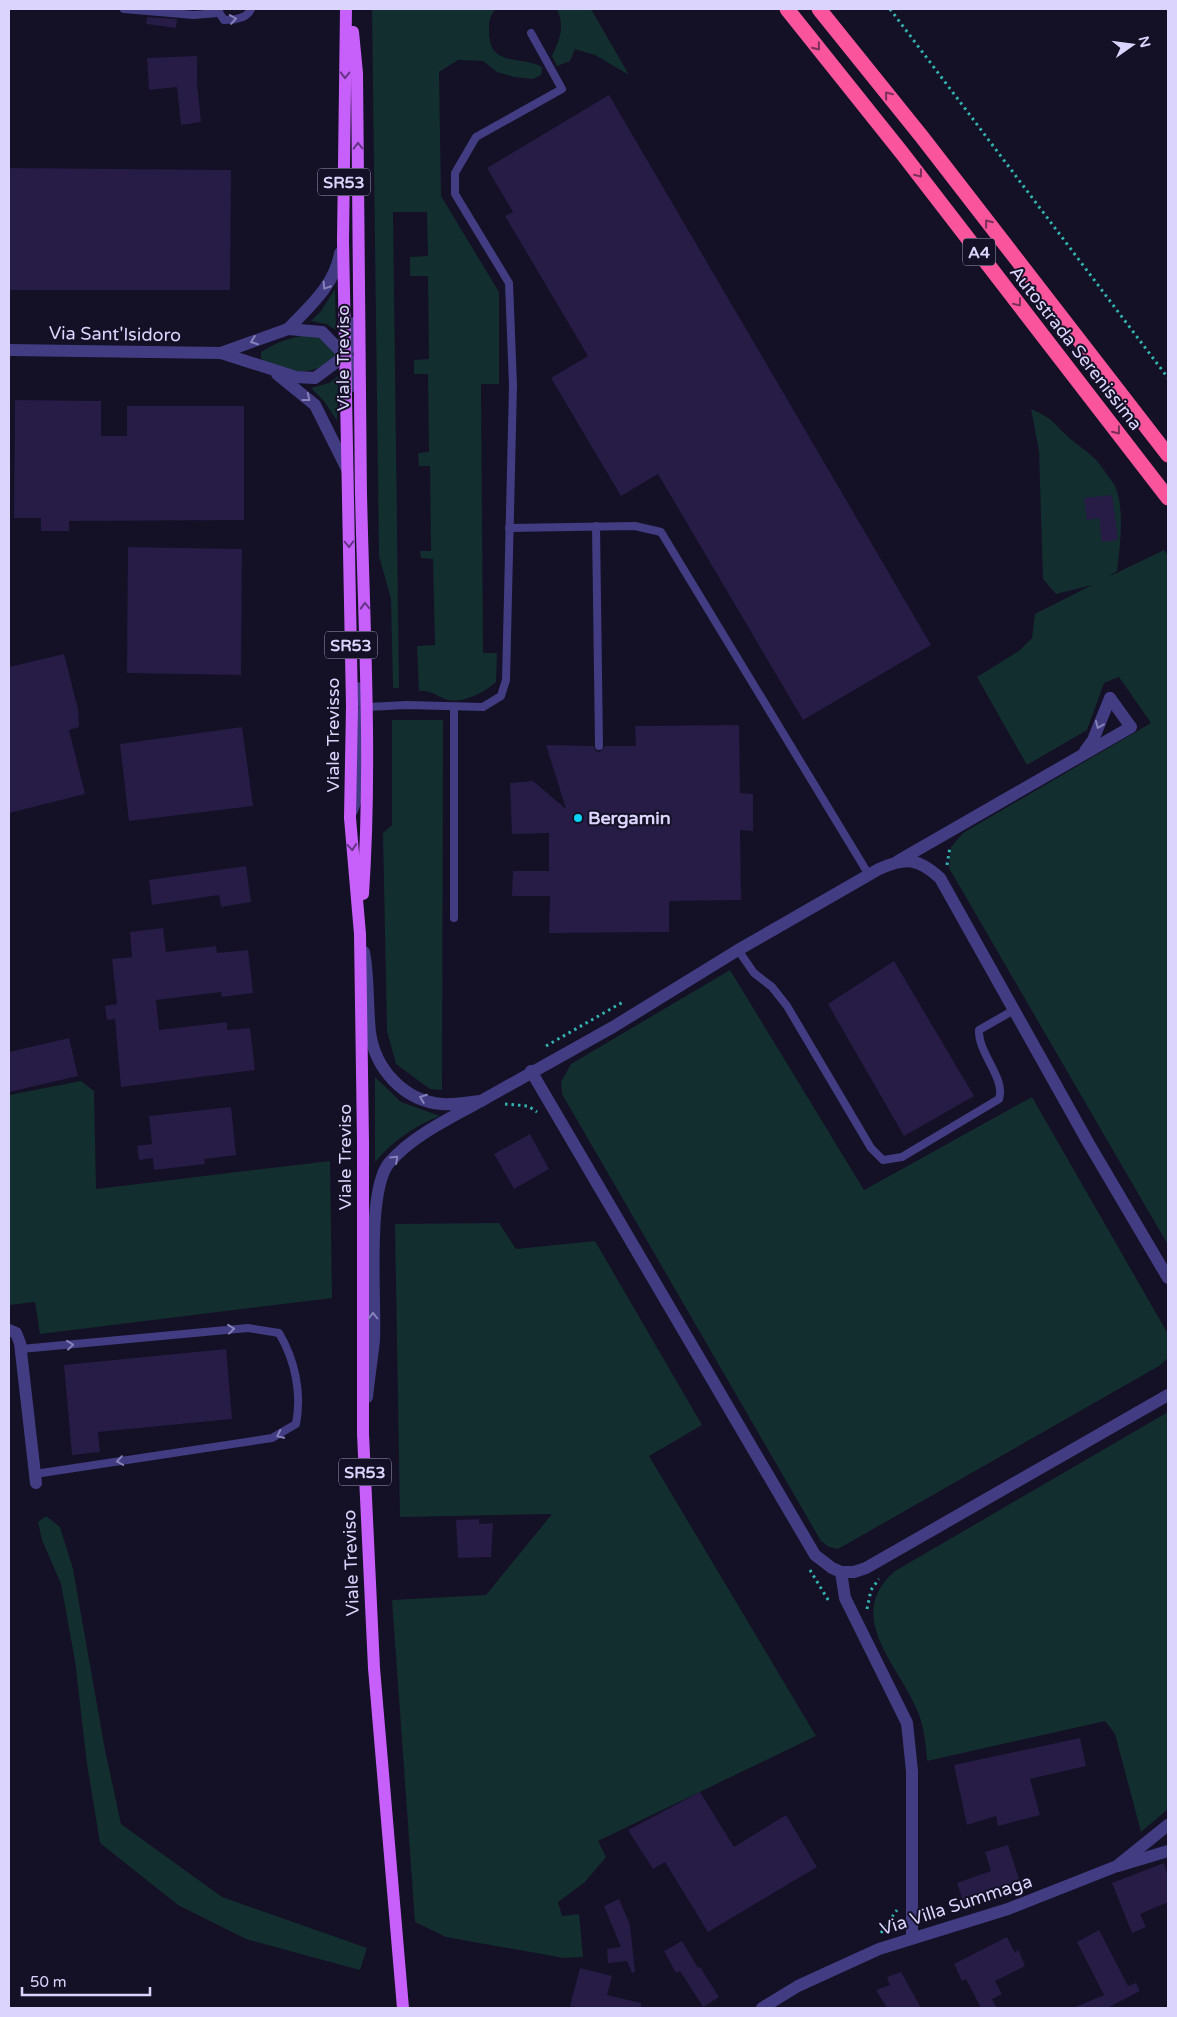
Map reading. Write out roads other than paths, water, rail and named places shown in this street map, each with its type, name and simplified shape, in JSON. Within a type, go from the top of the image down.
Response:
[{"type":"highway","name":"Autostrada Serenissima","points":[[787,9],[902,152],[1168,498]]},
{"type":"highway","name":"Autostrada Serenissima","points":[[819,9],[922,138],[1168,455]]},
{"type":"main road","name":"Viale Treviso","points":[[348,9],[357,73],[363,542],[368,707],[367,837],[360,934],[363,1141],[363,1434],[374,1668],[403,2008]]},
{"type":"main road","name":"Viale Treviso","points":[[346,356],[342,241],[348,9]]},
{"type":"main road","name":"Viale Trevisso","points":[[346,356],[352,706],[350,818],[360,934]]},
{"type":"street","points":[[221,353],[296,377],[315,378],[346,356],[354,336],[352,239],[360,223]]},
{"type":"street","points":[[288,330],[318,299],[338,268],[342,241]]},
{"type":"street","points":[[221,353],[288,330],[304,329],[322,332],[353,364],[356,521],[363,542]]},
{"type":"street","name":"Via Sant'Isidoro","points":[[9,350],[221,353]]},
{"type":"street","points":[[269,368],[315,405],[347,469]]},
{"type":"street","points":[[363,1434],[374,1339],[373,1251],[382,1177],[389,1164],[413,1143],[483,1099],[613,1027],[738,950],[869,875],[898,861],[1085,752]]},
{"type":"street","points":[[898,861],[913,861],[926,865],[940,878],[1168,1278]]},
{"type":"street","points":[[360,934],[367,964],[372,1041],[380,1063],[392,1081],[426,1101],[443,1104],[483,1099]]},
{"type":"street","points":[[531,1072],[815,1555],[832,1568],[842,1572],[854,1572],[866,1568],[1168,1395]]},
{"type":"street","points":[[9,1330],[16,1333],[21,1349],[35,1479]]},
{"type":"street","points":[[842,1572],[845,1598],[899,1704],[909,1731],[912,1771],[912,1938]]},
{"type":"street","points":[[1117,1866],[1168,1825]]},
{"type":"street","name":"Via Villa Summaga","points":[[762,2008],[798,1986],[869,1954],[912,1938],[1008,1909],[1117,1866],[1168,1851]]},
{"type":"lane","points":[[124,9],[194,15],[217,11],[224,20],[237,20],[252,9]]},
{"type":"lane","points":[[350,818],[356,806],[358,793],[357,728],[359,712],[368,707],[406,705],[454,708],[483,707],[501,696],[506,680],[513,385],[509,283],[455,194],[455,173],[476,136],[562,90],[531,33]]},
{"type":"lane","points":[[596,526],[600,746]]},
{"type":"lane","points":[[509,528],[636,526],[661,532],[869,875]]},
{"type":"lane","points":[[350,621],[356,631],[358,700],[361,704],[368,707]]},
{"type":"lane","points":[[454,708],[454,918]]},
{"type":"lane","points":[[738,950],[754,974],[772,987],[787,1006],[871,1148],[883,1160],[902,1157],[999,1099],[1001,1093],[998,1081],[979,1041],[979,1030],[1014,1010]]},
{"type":"lane","points":[[21,1349],[248,1328],[278,1333],[290,1352],[300,1404],[296,1424],[272,1438],[35,1479]]},
{"type":"place","name":"Bergamin","points":[[578,818]]}]
